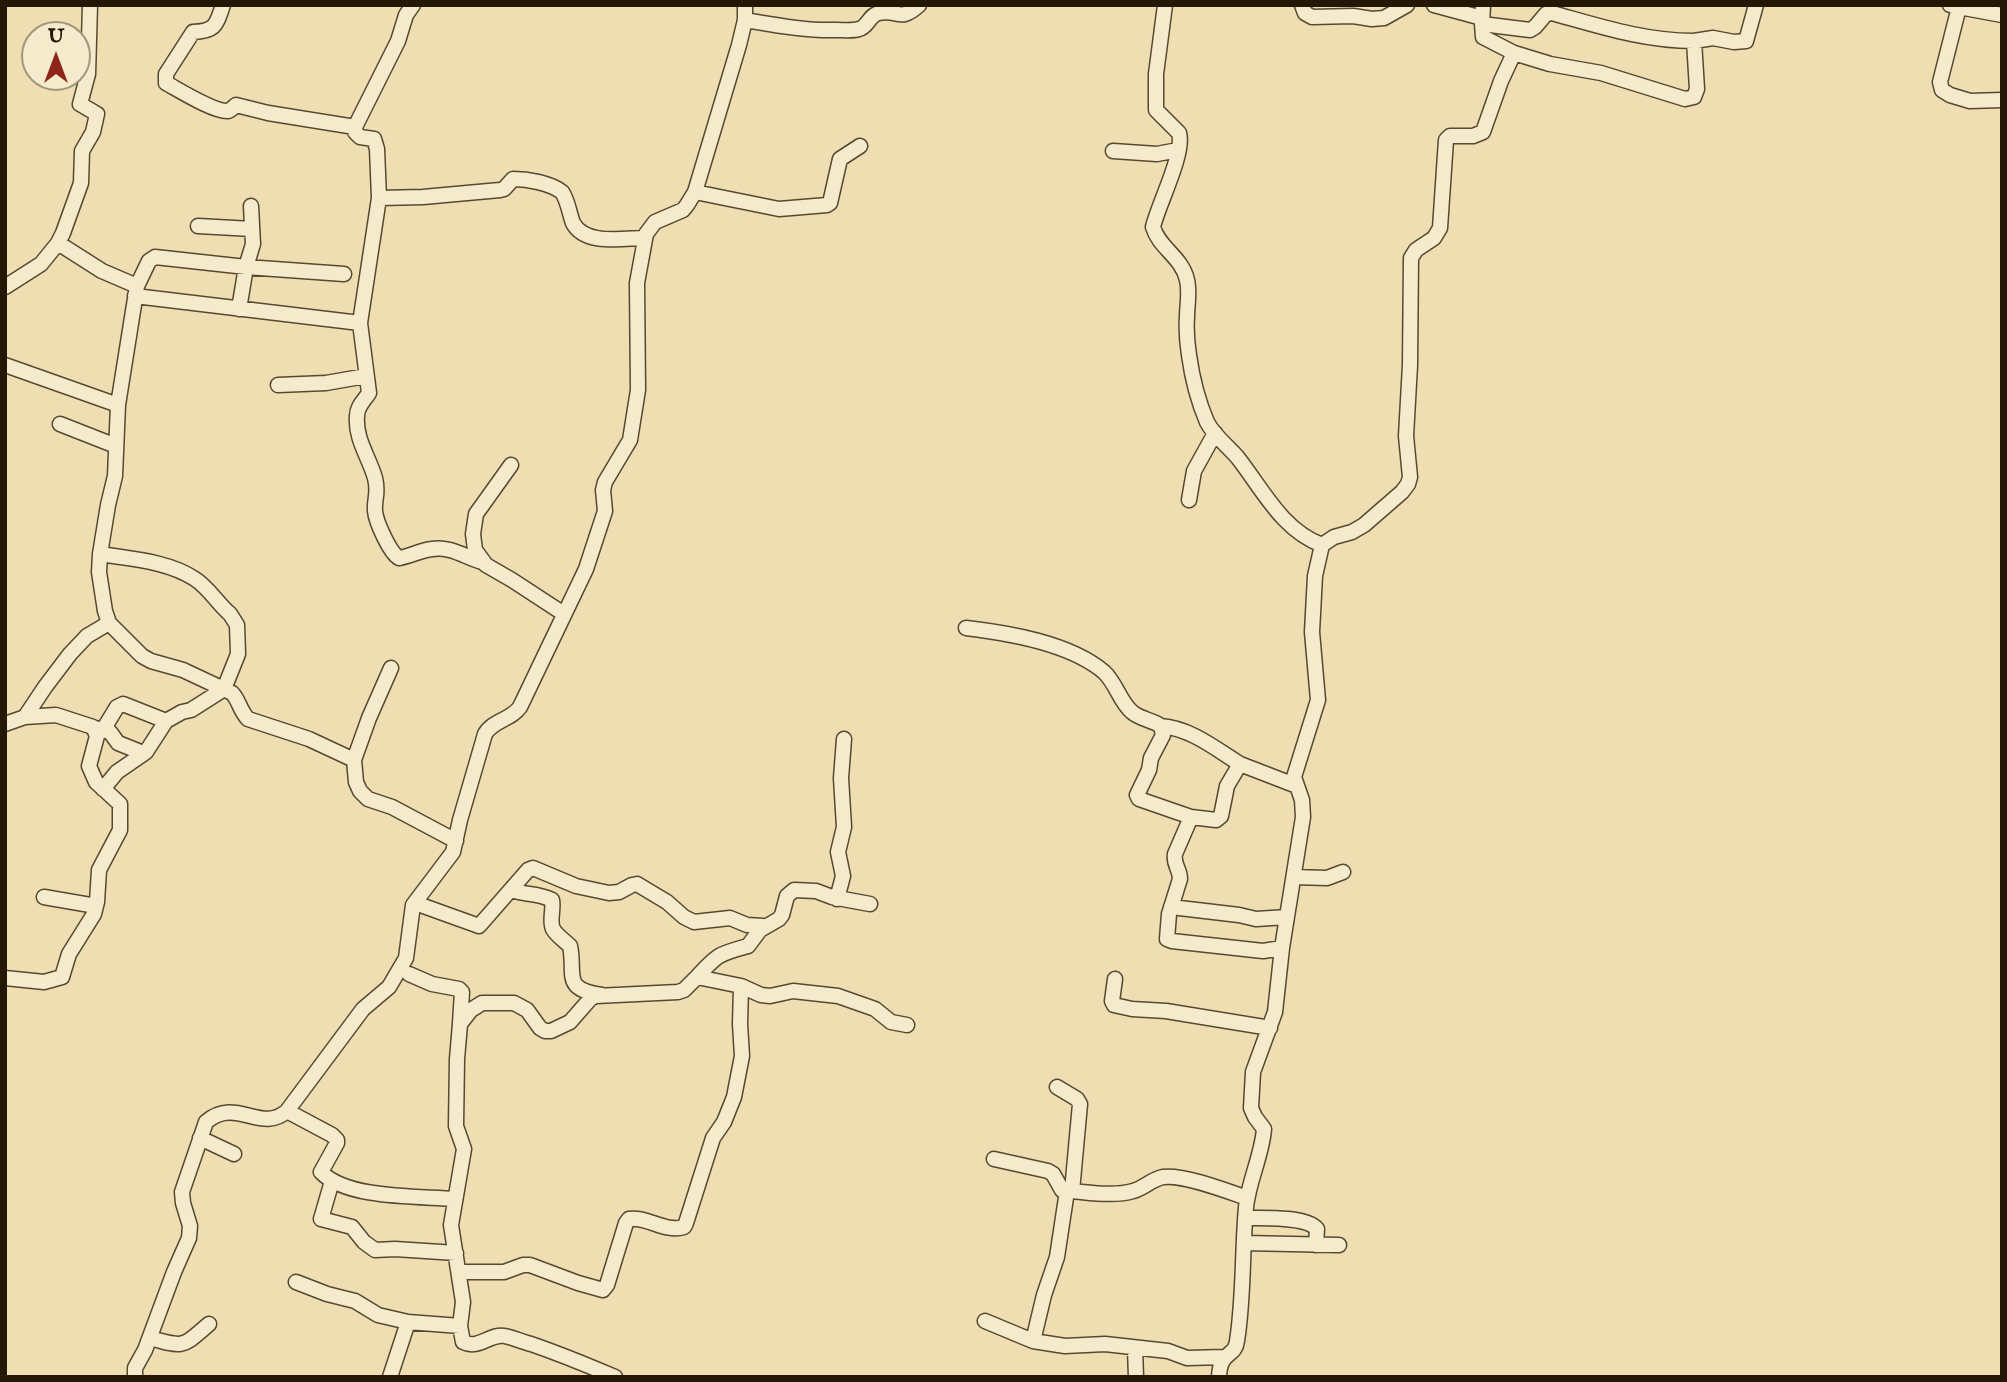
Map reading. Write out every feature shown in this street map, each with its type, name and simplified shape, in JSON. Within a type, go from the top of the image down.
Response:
[{"type":"street","points":[[5,286],[41,264],[58,243],[81,183],[82,150],[93,132],[97,114],[80,104],[88,74],[90,5]]},
{"type":"street","points":[[223,5],[216,25],[207,31],[193,33],[166,74],[166,83],[197,101],[225,111],[236,105],[355,127]]},
{"type":"street","points":[[413,5],[355,127],[356,135],[374,139],[376,143],[379,198],[360,323],[369,393],[357,411],[358,438],[378,493],[375,512],[392,552],[399,558],[429,549],[443,548],[482,562],[564,614]]},
{"type":"street","points":[[1165,5],[1156,74],[1155,107],[1157,113],[1179,133],[1180,138],[1153,227],[1159,239],[1183,267],[1187,279],[1187,332],[1195,386],[1214,433],[1236,456],[1264,496],[1297,532],[1322,545]]},
{"type":"street","points":[[1302,5],[1305,13],[1312,18],[1351,11],[1379,19],[1408,5]]},
{"type":"street","points":[[1434,5],[1530,30],[1546,14],[1552,13],[1643,37],[1694,41],[1713,38],[1734,42],[1746,41],[1756,5]]},
{"type":"street","points":[[2002,15],[1954,6],[1940,82],[1942,90],[1970,101],[2002,100]]},
{"type":"street","points":[[135,1377],[135,1368],[150,1338],[189,1238],[190,1226],[182,1197],[206,1122],[212,1117],[237,1112],[271,1119],[288,1111],[355,1019],[389,987],[406,958],[415,902],[453,852],[485,734],[488,728],[512,715],[520,707],[586,569],[605,511],[605,482],[630,440],[638,390],[637,283],[645,238],[655,222],[683,210],[695,192],[740,45],[745,13],[814,31],[855,30],[864,27],[877,13],[901,16],[914,7]]},
{"type":"street","points":[[1482,16],[1482,34],[1486,39],[1514,53],[1550,64],[1601,73],[1685,99],[1694,97],[1697,89],[1694,41]]},
{"type":"street","points":[[1219,1377],[1224,1357],[1237,1343],[1247,1198],[1264,1129],[1251,1108],[1253,1072],[1275,1012],[1282,948],[1303,817],[1303,800],[1294,777],[1318,700],[1312,632],[1315,576],[1322,545],[1334,537],[1364,526],[1408,484],[1410,477],[1406,436],[1411,258],[1416,250],[1434,238],[1440,228],[1446,140],[1450,136],[1473,136],[1483,132],[1514,53]]},
{"type":"street","points":[[695,192],[779,209],[827,205],[830,203],[841,159],[860,146]]},
{"type":"street","points":[[1113,151],[1157,153],[1178,150]]},
{"type":"street","points":[[379,198],[500,190],[505,189],[513,179],[521,179],[557,188],[562,192],[574,223],[585,235],[601,238],[645,238]]},
{"type":"street","points":[[239,309],[246,267],[253,250],[251,206]]},
{"type":"street","points":[[198,226],[252,229]]},
{"type":"street","points":[[58,243],[136,291],[239,309],[360,323]]},
{"type":"street","points":[[344,274],[155,257],[149,261],[136,291],[118,405],[115,476],[108,505],[99,572],[104,611],[109,623],[142,656],[183,670],[224,689],[236,697],[248,719],[309,739],[354,760]]},
{"type":"street","points":[[5,365],[118,405]]},
{"type":"street","points":[[278,384],[326,383],[366,376]]},
{"type":"street","points":[[60,424],[116,446]]},
{"type":"street","points":[[1189,500],[1194,471],[1214,433]]},
{"type":"street","points":[[482,562],[473,542],[476,514],[511,465]]},
{"type":"street","points":[[100,554],[149,562],[196,580],[230,614],[237,625],[238,654],[224,689],[191,710],[166,721],[144,753],[117,772],[103,789]]},
{"type":"street","points":[[25,717],[70,654],[87,636],[109,623]]},
{"type":"street","points":[[966,628],[1016,634],[1070,652],[1101,670],[1114,683],[1131,712],[1161,726],[1188,733],[1240,764],[1297,786]]},
{"type":"street","points":[[391,668],[354,760],[356,782],[364,796],[392,807],[456,841]]},
{"type":"street","points":[[5,978],[28,982],[60,979],[69,954],[94,914],[99,870],[120,828],[120,804],[103,789],[89,766],[98,729],[117,707],[123,704],[166,721]]},
{"type":"street","points":[[5,724],[25,717],[56,715],[110,732],[118,743],[144,753]]},
{"type":"street","points":[[1161,726],[1163,735],[1151,758],[1137,798],[1191,817],[1213,820],[1219,818],[1227,786],[1240,764]]},
{"type":"street","points":[[837,899],[843,876],[838,852],[844,827],[841,778],[844,739]]},
{"type":"street","points":[[1191,817],[1175,854],[1174,860],[1180,879],[1171,907],[1167,935],[1169,940],[1263,951],[1282,948]]},
{"type":"street","points":[[415,902],[479,926],[528,870],[536,868],[576,886],[609,892],[619,892],[637,884],[694,922],[730,918],[747,925],[763,926],[779,919],[787,896],[794,890],[816,891],[837,899],[870,904]]},
{"type":"street","points":[[1294,877],[1327,878],[1343,872]]},
{"type":"street","points":[[511,890],[538,894],[552,900],[552,925],[570,946],[573,982],[587,993],[626,996],[684,990],[715,957],[748,946],[763,926]]},
{"type":"street","points":[[44,897],[96,906]]},
{"type":"street","points":[[1171,907],[1251,918],[1287,917]]},
{"type":"street","points":[[409,974],[425,982],[463,992],[457,1059],[456,1126],[464,1149],[451,1224],[463,1302],[460,1336],[464,1343],[484,1342],[495,1336],[506,1336],[569,1357],[615,1377]]},
{"type":"street","points":[[697,977],[741,986],[761,995],[770,996],[793,990],[838,996],[866,1005],[891,1022],[907,1026]]},
{"type":"street","points":[[1115,979],[1112,1001],[1114,1005],[1270,1028]]},
{"type":"street","points":[[459,1272],[505,1272],[530,1265],[603,1290],[629,1220],[637,1219],[674,1229],[684,1227],[713,1138],[724,1122],[734,1097],[742,1056],[741,986]]},
{"type":"street","points":[[460,1024],[471,1010],[482,1003],[514,1003],[527,1010],[540,1028],[551,1031],[570,1023],[591,998],[602,995]]},
{"type":"street","points":[[1033,1341],[1057,1257],[1070,1191],[1080,1104],[1077,1099],[1057,1087]]},
{"type":"street","points":[[288,1111],[337,1140],[321,1172],[332,1181],[357,1191],[455,1199]]},
{"type":"street","points":[[200,1138],[234,1154]]},
{"type":"street","points":[[994,1159],[1048,1171],[1053,1174],[1062,1190],[1131,1192],[1156,1179],[1167,1177],[1201,1183],[1247,1198]]},
{"type":"street","points":[[332,1181],[321,1219],[352,1227],[375,1250],[456,1253]]},
{"type":"street","points":[[1245,1218],[1284,1219],[1312,1224],[1317,1229],[1316,1245]]},
{"type":"street","points":[[1244,1243],[1339,1245]]},
{"type":"street","points":[[296,1282],[355,1301],[378,1315],[408,1322],[460,1326]]},
{"type":"street","points":[[985,1321],[1033,1341],[1065,1346],[1105,1345],[1168,1351],[1187,1358],[1224,1357]]},
{"type":"street","points":[[390,1377],[408,1322]]},
{"type":"street","points":[[150,1338],[181,1345],[209,1324]]},
{"type":"street","points":[[1136,1349],[1136,1377]]}]
